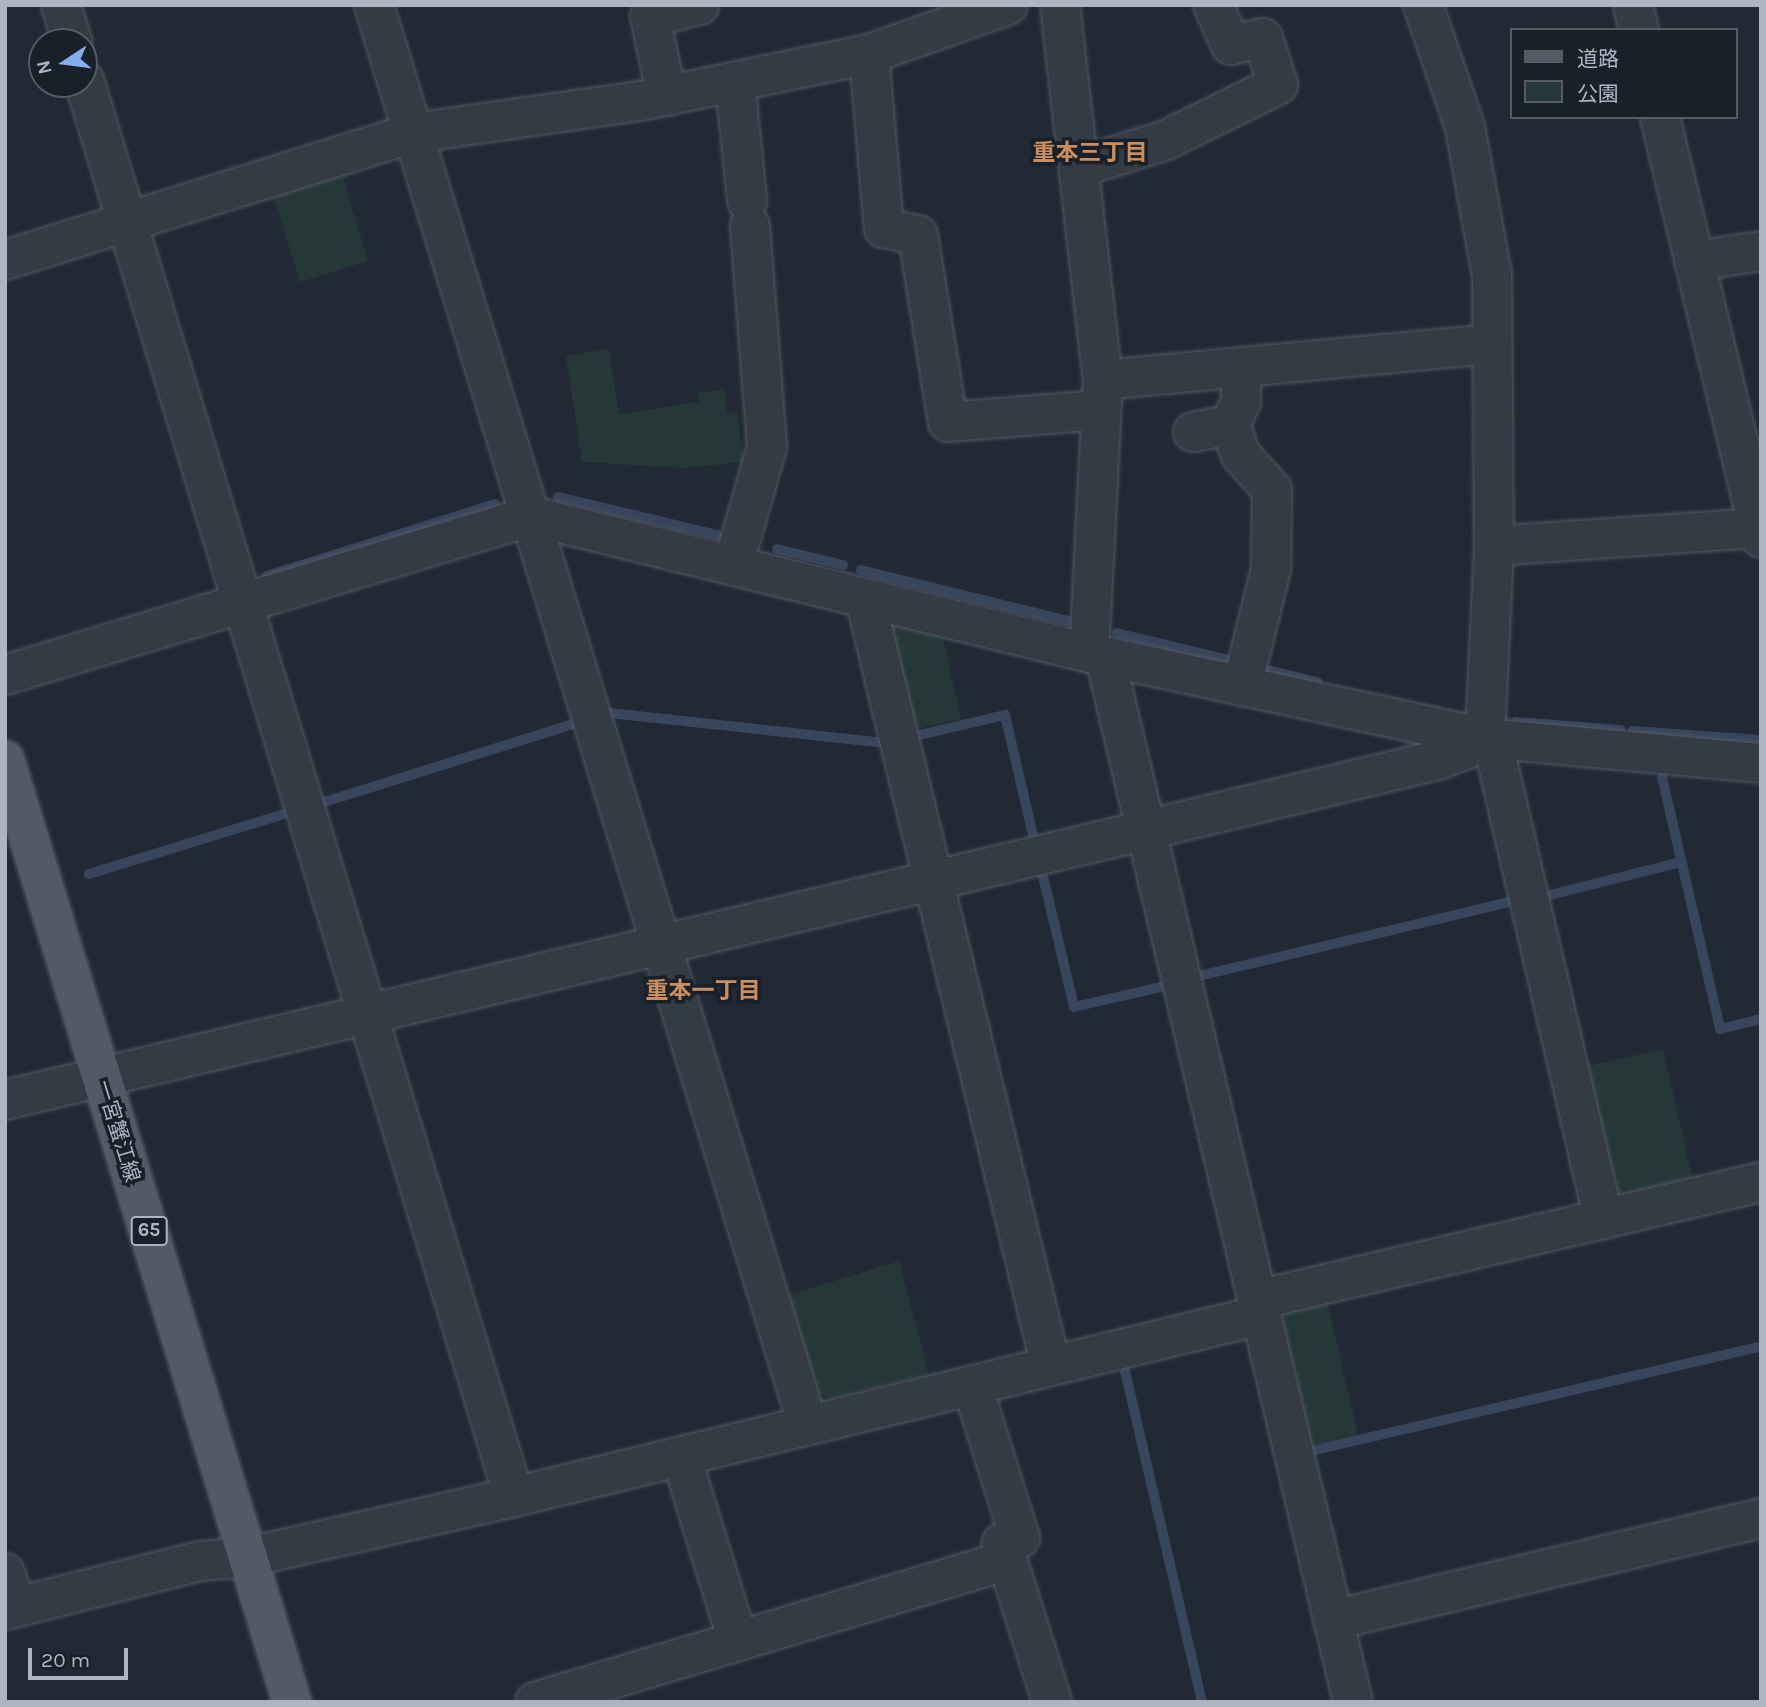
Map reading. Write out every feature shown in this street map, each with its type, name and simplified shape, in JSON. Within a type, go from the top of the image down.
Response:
[{"type":"main road","name":"一宮蟹江線","points":[[5,760],[292,1702]]},
{"type":"street","points":[[61,5],[68,28]]},
{"type":"street","points":[[374,5],[808,1425]]},
{"type":"street","points":[[667,96],[650,17],[700,5]]},
{"type":"street","points":[[5,260],[414,133],[667,96],[869,54],[1008,5]]},
{"type":"street","points":[[1060,5],[1080,167],[1102,395],[1097,655],[1146,830],[1353,1702]]},
{"type":"street","points":[[1080,167],[1166,140],[1278,85],[1263,38],[1231,45],[1213,5]]},
{"type":"street","points":[[1423,5],[1465,127],[1492,275],[1494,546],[1489,739],[1604,1219]]},
{"type":"street","points":[[1633,5],[1639,28]]},
{"type":"street","points":[[869,54],[884,228],[918,235],[948,422],[1241,367],[1492,344]]},
{"type":"street","points":[[733,566],[766,447],[735,82]]},
{"type":"street","points":[[89,98],[514,1497]]},
{"type":"street","points":[[1494,546],[1760,531],[1660,119]]},
{"type":"street","points":[[1694,261],[1761,251]]},
{"type":"street","points":[[1241,367],[1241,402],[1212,428],[1272,490],[1271,569],[1242,686]]},
{"type":"street","points":[[5,675],[531,516],[1097,655],[1489,739],[1761,763]]},
{"type":"street","points":[[865,598],[1051,1366]]},
{"type":"street","points":[[5,1100],[1441,759],[1489,739]]},
{"type":"street","points":[[9,1597],[200,1561],[248,1557],[514,1497],[1051,1366],[1259,1308],[1604,1219],[1761,1182]]},
{"type":"street","points":[[972,1385],[1020,1538],[1002,1543],[1052,1702]]},
{"type":"street","points":[[681,1456],[738,1641]]},
{"type":"street","points":[[1333,1620],[1761,1518]]},
{"type":"street","points":[[536,1702],[1007,1560]]},
{"type":"green space","points":[[340,167],[368,261],[300,282],[271,188]]},
{"type":"green space","points":[[609,349],[619,414],[699,402],[698,393],[724,389],[727,413],[737,412],[744,462],[685,468],[582,462],[566,356]]},
{"type":"green space","points":[[893,622],[942,634],[961,719],[908,731],[884,632]]},
{"type":"green space","points":[[1663,1049],[1693,1180],[1619,1197],[1607,1188],[1579,1068]]},
{"type":"green space","points":[[899,1261],[929,1374],[828,1398],[813,1388],[785,1296]]},
{"type":"green space","points":[[1327,1301],[1358,1435],[1308,1447],[1279,1327],[1288,1310]]},
{"type":"waterway","points":[[558,497],[718,535]]},
{"type":"waterway","points":[[267,576],[495,504]]},
{"type":"waterway","points":[[777,549],[843,565]]},
{"type":"waterway","points":[[861,570],[1068,621]]},
{"type":"waterway","points":[[1117,633],[1232,661]]},
{"type":"waterway","points":[[1259,668],[1317,682]]},
{"type":"waterway","points":[[609,713],[886,743]]},
{"type":"waterway","points":[[911,737],[1005,715],[1035,844]]},
{"type":"waterway","points":[[1516,722],[1621,730]]},
{"type":"waterway","points":[[318,804],[574,724]]},
{"type":"waterway","points":[[1633,731],[1761,740]]},
{"type":"waterway","points":[[1662,777],[1720,1029],[1761,1019]]},
{"type":"waterway","points":[[89,874],[294,811]]},
{"type":"waterway","points":[[1542,897],[1681,862]]},
{"type":"waterway","points":[[1041,868],[1074,1007],[1165,986]]},
{"type":"waterway","points":[[1199,976],[1517,900]]},
{"type":"waterway","points":[[1311,1451],[1761,1346]]},
{"type":"waterway","points":[[1125,1371],[1202,1702]]},
{"type":"district","name":"重本三丁目","points":[[1090,153]]},
{"type":"district","name":"重本一丁目","points":[[703,991]]}]
